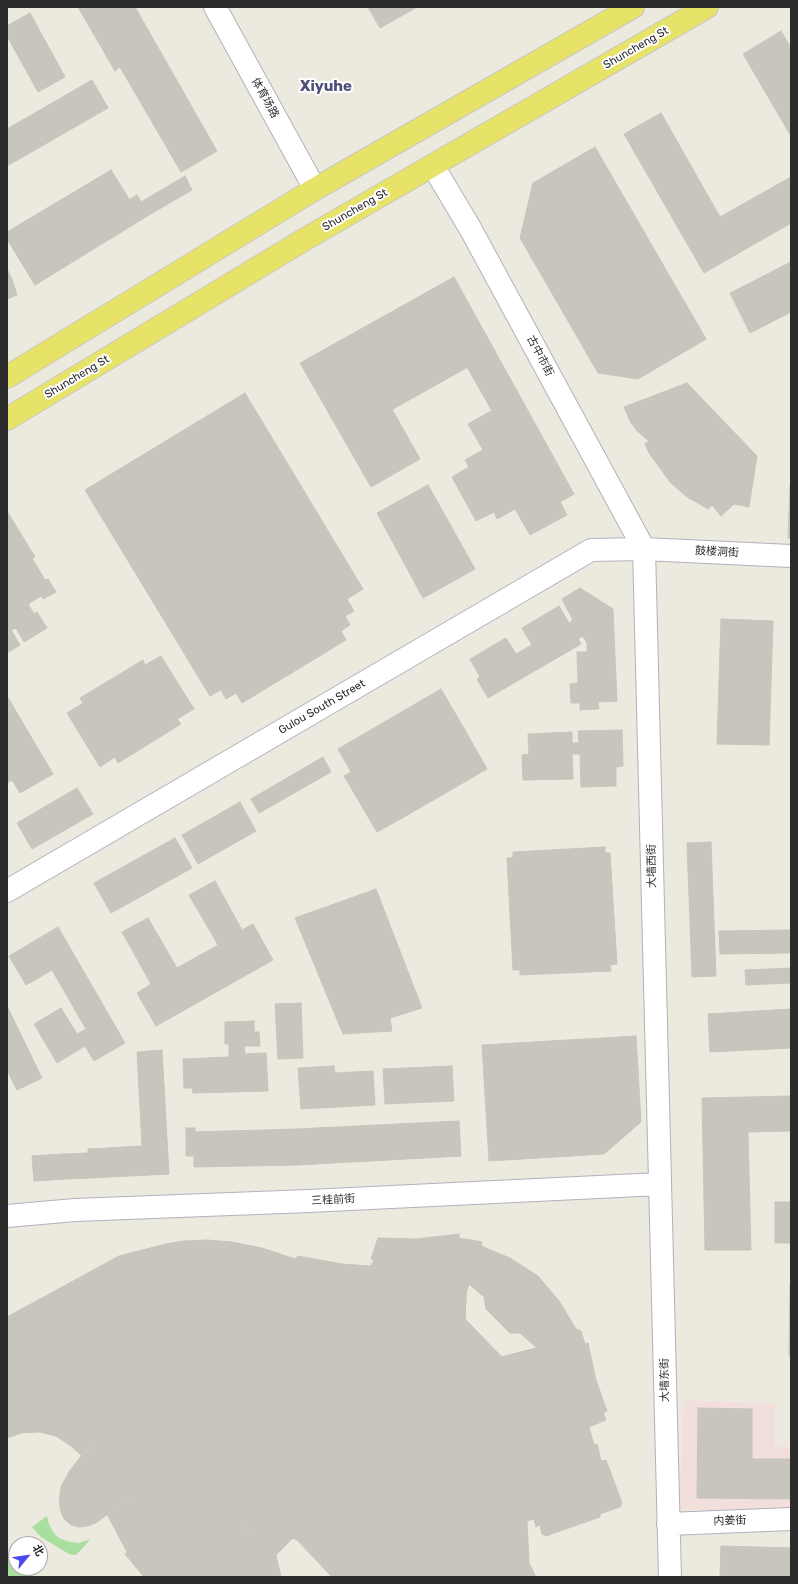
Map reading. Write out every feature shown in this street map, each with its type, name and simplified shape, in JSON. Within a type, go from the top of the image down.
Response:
[{"type":"main road","points":[[7,377],[315,189],[633,7]]},
{"type":"main road","name":"Shuncheng St","points":[[7,419],[307,238],[707,7]]},
{"type":"street","name":"体育场路","points":[[215,7],[315,189]]},
{"type":"street","name":"古中市街","points":[[433,166],[470,228],[644,549]]},
{"type":"street","name":"鼓楼洞街","points":[[644,549],[791,556]]},
{"type":"street","name":"Gulou South Street","points":[[7,891],[591,550],[644,549]]},
{"type":"street","name":"大墙西街","points":[[644,549],[660,1184]]},
{"type":"street","name":"三桂前街","points":[[7,1216],[75,1210],[309,1201],[660,1184]]},
{"type":"street","name":"大墙东街","points":[[660,1184],[670,1577]]},
{"type":"street","name":"内姜街","points":[[668,1524],[791,1519]]},
{"type":"shaded area","points":[[684,1400],[775,1404],[775,1447],[791,1447],[791,1510],[679,1510]]},
{"type":"green space","points":[[47,1516],[53,1532],[59,1538],[69,1542],[79,1543],[91,1539],[76,1555],[69,1554],[48,1541],[48,1536],[40,1536],[32,1527]]},
{"type":"green space","points":[[8,1557],[8,1576],[31,1576],[7,1577]]},
{"type":"building","points":[[78,7],[135,7],[217,151],[181,172],[120,67],[115,71]]},
{"type":"building","points":[[368,7],[417,7],[380,28]]},
{"type":"building","points":[[30,13],[65,77],[38,92],[7,36],[7,26]]},
{"type":"building","points":[[781,31],[791,48],[791,136],[743,54]]},
{"type":"building","points":[[92,80],[108,108],[7,166],[7,129]]},
{"type":"building","points":[[661,113],[720,217],[791,177],[791,223],[704,273],[624,134]]},
{"type":"building","points":[[595,147],[706,339],[638,379],[598,373],[520,238],[533,183]]},
{"type":"building","points":[[111,170],[134,207],[27,272],[7,239],[7,232]]},
{"type":"building","points":[[185,176],[192,190],[149,215],[141,202]]},
{"type":"building","points":[[137,195],[149,215],[35,285],[27,272],[134,207],[129,200]]},
{"type":"building","points":[[791,262],[791,312],[750,333],[730,293]]},
{"type":"building","points":[[7,269],[17,295],[7,299]]},
{"type":"building","points":[[454,277],[574,494],[560,502],[561,499],[546,473],[548,469],[535,446],[532,446],[515,416],[512,415],[505,403],[492,411],[467,367],[484,358],[445,288],[320,358],[359,428],[392,409],[420,459],[371,487],[300,363]]},
{"type":"building","points":[[445,288],[484,358],[359,428],[320,358]]},
{"type":"building","points":[[687,383],[757,456],[749,507],[734,504],[739,460],[681,401],[630,421],[624,407]]},
{"type":"building","points":[[245,393],[363,589],[347,599],[299,519],[288,525],[283,517],[272,523],[267,515],[163,578],[169,587],[159,593],[164,602],[156,607],[85,490]]},
{"type":"building","points":[[681,401],[739,460],[734,504],[721,516],[712,505],[708,509],[687,497],[670,482],[649,453],[645,444],[649,441],[637,431],[630,421]]},
{"type":"building","points":[[505,403],[512,415],[515,416],[532,446],[535,446],[548,469],[546,473],[561,499],[560,502],[567,515],[530,535],[515,509],[497,519],[494,512],[476,521],[452,477],[469,467],[465,460],[483,450],[468,424]]},
{"type":"building","points":[[428,485],[475,569],[423,598],[377,513]]},
{"type":"building","points":[[790,486],[791,538],[788,538]]},
{"type":"building","points":[[7,511],[27,544],[16,551],[19,555],[7,562]]},
{"type":"building","points":[[267,515],[272,523],[283,517],[288,525],[299,519],[354,611],[345,616],[350,625],[341,631],[346,640],[242,703],[236,693],[226,699],[221,690],[210,696],[156,607],[164,602],[159,593],[169,587],[163,578]]},
{"type":"building","points":[[27,544],[35,557],[32,558],[45,580],[48,579],[56,592],[43,599],[41,596],[28,604],[34,614],[37,612],[47,628],[24,642],[16,628],[11,630],[20,645],[7,653],[7,562],[19,555],[16,551]]},
{"type":"building","points":[[580,588],[613,609],[617,701],[598,702],[599,709],[580,710],[580,703],[571,703],[570,684],[578,683],[577,652],[587,652],[587,643],[583,636],[578,639],[569,623],[573,620],[562,599]]},
{"type":"building","points":[[559,606],[581,644],[488,698],[477,679],[480,677],[470,659],[506,638],[516,654],[532,645],[522,628]]},
{"type":"building","points":[[721,619],[773,621],[769,745],[717,744]]},
{"type":"building","points":[[161,656],[194,709],[177,719],[181,724],[118,763],[115,757],[100,767],[67,713],[83,703],[80,698],[143,660],[145,665]]},
{"type":"building","points":[[441,689],[465,730],[443,743],[437,733],[375,768],[404,817],[377,832],[344,776],[351,772],[338,749]]},
{"type":"building","points":[[7,696],[53,774],[20,793],[12,780],[7,783]]},
{"type":"building","points":[[465,730],[487,769],[404,817],[375,768],[437,733],[443,743]]},
{"type":"building","points":[[622,730],[623,766],[616,767],[616,786],[581,787],[580,754],[572,754],[573,779],[523,780],[522,755],[529,754],[528,734],[572,732],[572,743],[579,743],[578,731]]},
{"type":"building","points":[[323,757],[331,772],[259,813],[251,799]]},
{"type":"building","points":[[77,788],[93,814],[32,849],[17,823]]},
{"type":"building","points":[[240,802],[256,831],[198,864],[182,835]]},
{"type":"building","points":[[175,838],[192,868],[111,913],[94,883]]},
{"type":"building","points":[[711,842],[716,976],[692,977],[687,843]]},
{"type":"building","points":[[605,847],[605,853],[610,853],[617,964],[610,965],[611,971],[520,975],[520,970],[513,970],[507,858],[513,858],[513,852]]},
{"type":"building","points":[[215,881],[242,930],[253,924],[273,960],[156,1026],[137,993],[151,984],[122,932],[148,918],[177,968],[218,945],[189,895]]},
{"type":"building","points":[[376,889],[422,1008],[390,1018],[392,1031],[343,1034],[295,918]]},
{"type":"building","points":[[58,927],[125,1043],[94,1061],[85,1046],[57,1063],[34,1024],[61,1008],[77,1034],[86,1029],[52,970],[26,985],[9,956]]},
{"type":"building","points":[[791,930],[791,953],[720,954],[719,931]]},
{"type":"building","points":[[791,968],[791,983],[746,985],[745,970]]},
{"type":"building","points":[[301,1003],[303,1058],[278,1059],[275,1004]]},
{"type":"building","points":[[7,1006],[42,1078],[17,1090],[7,1070]]},
{"type":"building","points":[[791,1009],[791,1048],[710,1052],[708,1014]]},
{"type":"building","points":[[254,1021],[254,1032],[259,1032],[260,1046],[244,1046],[245,1054],[266,1053],[268,1091],[193,1093],[192,1088],[184,1088],[183,1059],[229,1057],[229,1044],[225,1044],[225,1022]]},
{"type":"building","points":[[636,1036],[641,1122],[604,1154],[489,1161],[482,1045]]},
{"type":"building","points":[[162,1050],[169,1174],[90,1178],[88,1149],[142,1146],[137,1052]]},
{"type":"building","points":[[334,1066],[335,1073],[373,1071],[375,1105],[301,1109],[298,1068]]},
{"type":"building","points":[[452,1066],[454,1101],[385,1104],[383,1069]]},
{"type":"building","points":[[791,1096],[791,1131],[748,1132],[751,1250],[705,1250],[702,1098]]},
{"type":"building","points":[[459,1121],[461,1156],[297,1165],[296,1129]]},
{"type":"building","points":[[186,1128],[195,1128],[195,1132],[296,1129],[297,1165],[194,1167],[194,1156],[186,1156]]},
{"type":"building","points":[[88,1153],[90,1178],[66,1179],[64,1154]]},
{"type":"building","points":[[64,1154],[66,1179],[34,1181],[32,1156]]},
{"type":"building","points":[[775,1202],[791,1202],[791,1243],[775,1243]]},
{"type":"building","points":[[459,1234],[459,1238],[482,1242],[477,1271],[473,1270],[466,1293],[465,1319],[385,1312],[376,1339],[334,1338],[296,1343],[296,1339],[282,1340],[280,1338],[280,1310],[284,1311],[295,1259],[298,1256],[342,1264],[371,1266],[374,1260],[371,1259],[378,1238],[417,1239]]},
{"type":"building","points":[[207,1240],[232,1242],[262,1248],[295,1259],[284,1311],[280,1310],[280,1338],[282,1340],[296,1339],[296,1343],[334,1338],[376,1339],[385,1312],[465,1319],[466,1293],[473,1270],[477,1271],[481,1246],[510,1258],[538,1276],[559,1301],[576,1329],[537,1348],[502,1357],[514,1380],[511,1381],[528,1412],[544,1449],[517,1457],[534,1519],[527,1521],[529,1563],[536,1577],[332,1577],[298,1541],[293,1538],[276,1555],[281,1577],[257,1577],[260,1572],[245,1552],[254,1545],[246,1530],[236,1516],[212,1490],[198,1478],[196,1480],[174,1466],[175,1447],[170,1437],[163,1430],[154,1425],[130,1425],[101,1439],[82,1456],[71,1446],[56,1436],[40,1432],[21,1433],[7,1438],[7,1400],[19,1394],[22,1388],[9,1353],[7,1354],[7,1317],[119,1256],[166,1244],[184,1241]]},
{"type":"building","points":[[469,1284],[484,1297],[486,1309],[510,1333],[520,1333],[537,1348],[502,1357],[465,1319],[466,1293]]},
{"type":"building","points":[[790,1285],[791,1355],[789,1355]]},
{"type":"building","points":[[576,1329],[581,1331],[585,1344],[588,1343],[596,1380],[607,1411],[603,1413],[606,1420],[589,1427],[594,1445],[597,1444],[601,1461],[606,1460],[622,1503],[620,1507],[600,1514],[600,1517],[546,1536],[542,1534],[540,1525],[536,1527],[527,1489],[517,1457],[544,1449],[528,1412],[511,1381],[514,1380],[502,1357],[537,1348]]},
{"type":"building","points":[[9,1353],[22,1388],[19,1394],[7,1400],[7,1354]]},
{"type":"building","points":[[698,1408],[752,1409],[752,1459],[791,1459],[791,1499],[697,1498]]},
{"type":"building","points":[[130,1425],[154,1425],[163,1430],[170,1437],[175,1447],[174,1466],[157,1484],[154,1480],[96,1523],[80,1527],[71,1525],[64,1519],[59,1502],[61,1487],[70,1470],[84,1453],[101,1439]]},
{"type":"building","points":[[174,1466],[196,1480],[198,1478],[212,1490],[236,1516],[254,1545],[245,1552],[260,1572],[257,1577],[144,1577],[125,1554],[127,1552],[107,1514],[154,1480],[157,1484]]},
{"type":"building","points":[[721,1546],[791,1548],[791,1577],[720,1577]]},
{"type":"district","name":"Xiyuhe","points":[[326,87]]}]
